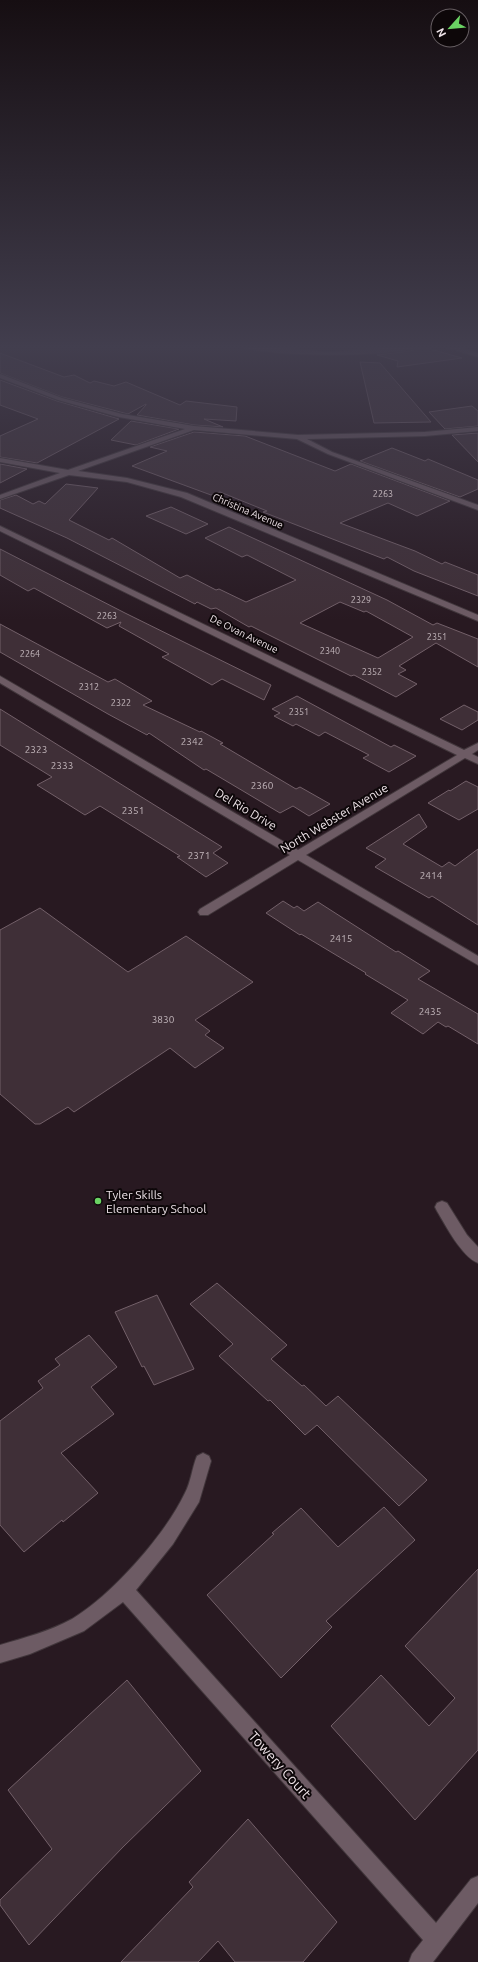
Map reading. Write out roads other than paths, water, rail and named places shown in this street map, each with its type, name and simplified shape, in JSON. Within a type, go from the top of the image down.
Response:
[{"type":"street","points":[[0,497],[169,437]]},
{"type":"street","points":[[293,437],[331,437]]},
{"type":"street","points":[[298,437],[330,453],[478,508]]},
{"type":"street","name":"Christina Avenue","points":[[0,460],[68,472],[127,480],[184,495],[478,618]]},
{"type":"street","name":"De Ovan Avenue","points":[[0,528],[478,761]]},
{"type":"street","name":"Del Rio Drive","points":[[0,679],[478,961]]},
{"type":"street","name":"North Webster Avenue","points":[[204,912],[478,746]]},
{"type":"street","points":[[442,1207],[462,1239],[478,1257]]},
{"type":"street","points":[[0,1654],[30,1645],[78,1625],[124,1590],[167,1538],[193,1496],[203,1461]]},
{"type":"street","name":"Towery Court","points":[[124,1590],[437,1940]]},
{"type":"street","points":[[420,1962],[478,1886]]},
{"type":"place","name":"Tyler Skills Elementary School","points":[[98,1201]]}]
